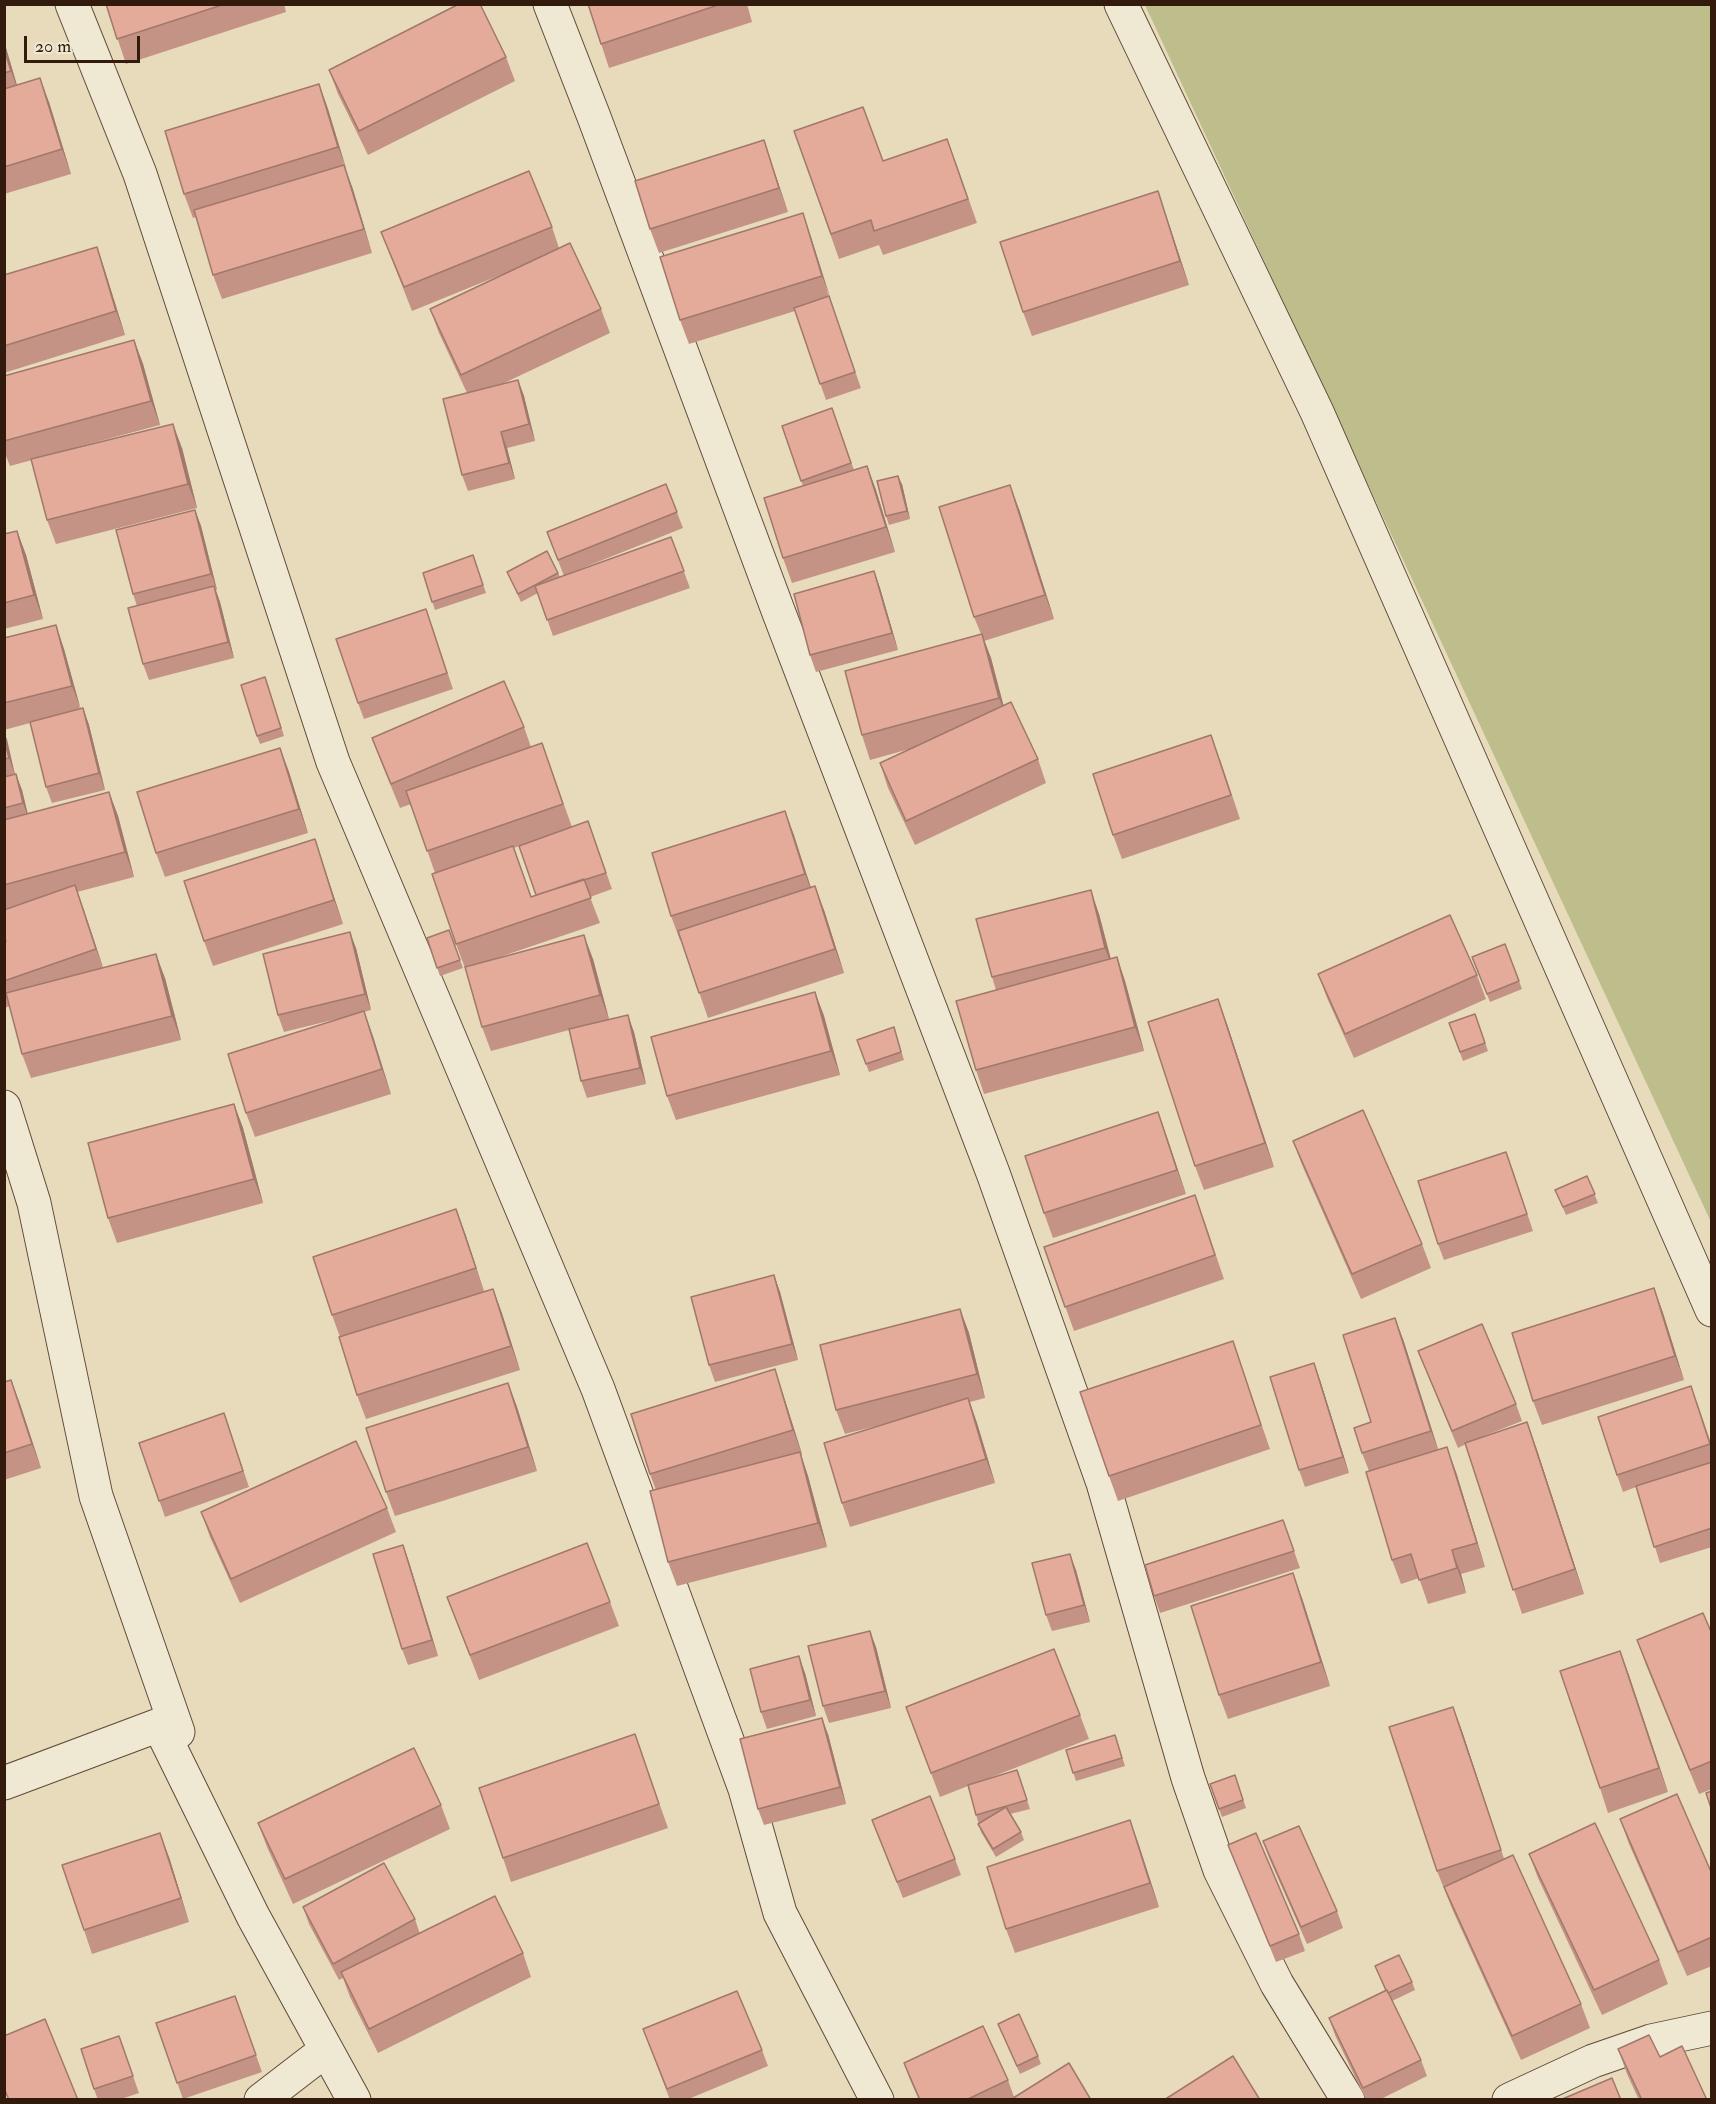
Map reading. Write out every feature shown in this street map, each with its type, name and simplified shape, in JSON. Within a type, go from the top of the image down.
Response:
[{"type":"street","points":[[72,4],[140,174],[333,762],[598,1389],[745,1790],[780,1913],[877,2100]]},
{"type":"street","points":[[550,4],[993,1173],[1103,1483],[1188,1778],[1220,1870],[1277,1984],[1348,2100]]},
{"type":"street","points":[[1121,4],[1317,412],[1712,1310]]},
{"type":"street","points":[[4,1107],[34,1203],[96,1496],[178,1732],[159,1725],[4,1783]]},
{"type":"street","points":[[159,1725],[253,1917],[354,2100]]},
{"type":"street","points":[[1509,2100],[1593,2061],[1651,2041],[1712,2028]]},
{"type":"street","points":[[261,2100],[326,2050]]},
{"type":"green space","points":[[1145,5],[1711,5],[1711,1222]]},
{"type":"building","points":[[106,4],[225,4],[117,39]]},
{"type":"building","points":[[459,4],[480,4],[506,57],[359,131],[329,70]]},
{"type":"building","points":[[588,4],[721,4],[601,44]]},
{"type":"building","points":[[4,49],[11,71],[4,73]]},
{"type":"building","points":[[40,78],[62,149],[4,167],[4,89]]},
{"type":"building","points":[[319,84],[338,147],[184,194],[165,131]]},
{"type":"building","points":[[863,107],[883,161],[947,139],[968,199],[874,231],[871,220],[831,234],[794,131]]},
{"type":"building","points":[[764,140],[779,188],[650,229],[635,181]]},
{"type":"building","points":[[344,165],[364,229],[213,275],[194,210]]},
{"type":"building","points":[[529,171],[552,227],[404,287],[381,232]]},
{"type":"building","points":[[1158,191],[1180,261],[1023,312],[1000,242]]},
{"type":"building","points":[[803,213],[822,276],[680,320],[660,257]]},
{"type":"building","points":[[570,243],[601,309],[461,375],[430,309]]},
{"type":"building","points":[[97,247],[116,311],[4,346],[4,275]]},
{"type":"building","points":[[829,296],[855,372],[820,384],[794,308]]},
{"type":"building","points":[[134,340],[151,401],[4,441],[4,376]]},
{"type":"building","points":[[518,380],[529,424],[501,432],[509,463],[462,475],[443,399]]},
{"type":"building","points":[[832,408],[851,463],[801,481],[782,426]]},
{"type":"building","points":[[173,424],[188,484],[47,520],[31,459]]},
{"type":"building","points":[[867,466],[886,527],[783,558],[764,498]]},
{"type":"building","points":[[898,476],[907,511],[886,516],[877,481]]},
{"type":"building","points":[[666,484],[677,512],[558,560],[547,532]]},
{"type":"building","points":[[1010,485],[1045,595],[974,617],[939,507]]},
{"type":"building","points":[[195,510],[211,574],[133,594],[116,530]]},
{"type":"building","points":[[17,531],[34,595],[4,603],[4,534]]},
{"type":"building","points":[[671,537],[684,571],[547,620],[535,586]]},
{"type":"building","points":[[547,551],[558,573],[518,594],[507,572]]},
{"type":"building","points":[[473,555],[483,585],[432,602],[423,573]]},
{"type":"building","points":[[874,571],[892,633],[810,655],[794,594]]},
{"type":"building","points":[[214,586],[228,642],[143,664],[128,608]]},
{"type":"building","points":[[426,609],[447,673],[358,703],[336,639]]},
{"type":"building","points":[[56,625],[72,686],[4,703],[4,638]]},
{"type":"building","points":[[982,634],[999,698],[862,735],[845,671]]},
{"type":"building","points":[[265,677],[281,728],[257,736],[241,685]]},
{"type":"building","points":[[504,681],[524,727],[391,784],[372,738]]},
{"type":"building","points":[[1011,702],[1038,759],[906,821],[880,763]]},
{"type":"building","points":[[83,708],[99,773],[46,787],[30,722]]},
{"type":"building","points":[[1211,735],[1231,795],[1113,835],[1093,774]]},
{"type":"building","points":[[4,738],[9,758],[4,759]]},
{"type":"building","points":[[542,743],[563,804],[427,851],[406,791]]},
{"type":"building","points":[[280,748],[299,809],[156,853],[137,792]]},
{"type":"building","points":[[16,774],[23,803],[4,808],[4,777]]},
{"type":"building","points":[[109,792],[125,852],[4,885],[4,820]]},
{"type":"building","points":[[785,811],[805,874],[671,916],[652,853]]},
{"type":"building","points":[[588,821],[606,873],[536,895],[519,846]]},
{"type":"building","points":[[315,839],[334,900],[204,941],[184,881]]},
{"type":"building","points":[[513,846],[531,897],[584,879],[591,898],[456,944],[432,874]]},
{"type":"building","points":[[75,885],[96,949],[4,981],[4,942],[6,941],[4,938],[4,910]]},
{"type":"building","points":[[815,886],[835,949],[699,993],[678,931]]},
{"type":"building","points":[[1091,890],[1105,948],[992,977],[976,919]]},
{"type":"building","points":[[1450,915],[1477,975],[1345,1034],[1318,974]]},
{"type":"building","points":[[449,930],[460,960],[437,968],[427,938]]},
{"type":"building","points":[[350,932],[365,994],[278,1015],[263,954]]},
{"type":"building","points":[[584,935],[600,995],[482,1027],[465,967]]},
{"type":"building","points":[[1505,944],[1519,981],[1487,994],[1472,957]]},
{"type":"building","points":[[156,954],[172,1016],[22,1054],[6,993]]},
{"type":"building","points":[[1117,957],[1135,1027],[976,1070],[956,1001]]},
{"type":"building","points":[[815,992],[831,1051],[667,1096],[651,1037]]},
{"type":"building","points":[[1218,999],[1265,1143],[1195,1166],[1148,1022]]},
{"type":"building","points":[[364,1011],[382,1069],[246,1113],[228,1054]]},
{"type":"building","points":[[1475,1014],[1485,1043],[1460,1052],[1449,1023]]},
{"type":"building","points":[[628,1015],[640,1068],[581,1081],[569,1029]]},
{"type":"building","points":[[894,1027],[901,1052],[866,1064],[857,1040]]},
{"type":"building","points":[[234,1104],[254,1179],[108,1218],[88,1143]]},
{"type":"building","points":[[1363,1110],[1422,1244],[1352,1274],[1293,1141]]},
{"type":"building","points":[[1158,1112],[1177,1170],[1044,1213],[1025,1156]]},
{"type":"building","points":[[1506,1152],[1527,1214],[1438,1244],[1418,1181]]},
{"type":"building","points":[[1587,1176],[1595,1194],[1563,1207],[1555,1190]]},
{"type":"building","points":[[1195,1195],[1215,1255],[1065,1307],[1044,1247]]},
{"type":"building","points":[[456,1209],[476,1268],[332,1315],[313,1257]]},
{"type":"building","points":[[774,1275],[792,1344],[709,1365],[691,1297]]},
{"type":"building","points":[[1654,1288],[1675,1356],[1533,1401],[1512,1333]]},
{"type":"building","points":[[493,1289],[511,1346],[357,1395],[339,1337]]},
{"type":"building","points":[[960,1309],[977,1374],[836,1410],[820,1345]]},
{"type":"building","points":[[1395,1318],[1431,1431],[1362,1453],[1354,1428],[1371,1422],[1343,1335]]},
{"type":"building","points":[[1482,1324],[1516,1404],[1452,1431],[1418,1351]]},
{"type":"building","points":[[1233,1341],[1261,1425],[1109,1476],[1080,1392]]},
{"type":"building","points":[[1314,1363],[1343,1457],[1299,1470],[1270,1377]]},
{"type":"building","points":[[775,1369],[793,1430],[650,1474],[631,1414]]},
{"type":"building","points":[[11,1380],[32,1444],[4,1453],[4,1382]]},
{"type":"building","points":[[508,1383],[528,1447],[386,1492],[366,1428]]},
{"type":"building","points":[[1691,1386],[1710,1444],[1617,1475],[1598,1417]]},
{"type":"building","points":[[968,1398],[986,1459],[842,1503],[824,1443]]},
{"type":"building","points":[[224,1413],[243,1471],[159,1501],[139,1443]]},
{"type":"building","points":[[1527,1422],[1575,1569],[1513,1590],[1465,1443]]},
{"type":"building","points":[[356,1441],[387,1508],[231,1579],[201,1512]]},
{"type":"building","points":[[1447,1447],[1477,1543],[1452,1550],[1457,1568],[1419,1580],[1411,1554],[1392,1560],[1366,1472]]},
{"type":"building","points":[[800,1452],[818,1523],[668,1562],[650,1491]]},
{"type":"building","points":[[1712,1462],[1712,1528],[1654,1547],[1636,1486]]},
{"type":"building","points":[[1283,1520],[1294,1551],[1154,1596],[1145,1565]]},
{"type":"building","points":[[587,1543],[610,1602],[470,1655],[447,1597]]},
{"type":"building","points":[[403,1545],[432,1640],[402,1649],[373,1554]]},
{"type":"building","points":[[1070,1554],[1084,1605],[1046,1615],[1032,1563]]},
{"type":"building","points":[[1293,1573],[1321,1662],[1219,1695],[1191,1606]]},
{"type":"building","points":[[1703,1613],[1712,1634],[1712,1761],[1690,1770],[1637,1640]]},
{"type":"building","points":[[870,1631],[885,1691],[823,1706],[808,1646]]},
{"type":"building","points":[[1054,1649],[1080,1715],[931,1773],[906,1707]]},
{"type":"building","points":[[1620,1651],[1659,1768],[1600,1788],[1560,1671]]},
{"type":"building","points":[[799,1656],[810,1700],[761,1712],[750,1669]]},
{"type":"building","points":[[1453,1707],[1501,1850],[1437,1871],[1389,1727]]},
{"type":"building","points":[[822,1718],[840,1787],[758,1809],[740,1739]]},
{"type":"building","points":[[635,1734],[659,1804],[503,1858],[479,1788]]},
{"type":"building","points":[[1115,1735],[1122,1758],[1073,1773],[1066,1750]]},
{"type":"building","points":[[414,1748],[441,1805],[285,1879],[258,1823]]},
{"type":"building","points":[[1017,1770],[1027,1800],[976,1815],[968,1785]]},
{"type":"building","points":[[1235,1775],[1243,1800],[1219,1809],[1210,1784]]},
{"type":"building","points":[[1712,1791],[1712,1811],[1706,1793]]},
{"type":"building","points":[[1677,1794],[1712,1874],[1712,1937],[1678,1952],[1620,1819]]},
{"type":"building","points":[[930,1796],[955,1859],[897,1882],[872,1820]]},
{"type":"building","points":[[1006,1807],[1021,1832],[993,1849],[978,1824]]},
{"type":"building","points":[[1130,1820],[1150,1883],[1006,1929],[987,1867]]},
{"type":"building","points":[[1595,1823],[1659,1960],[1594,1990],[1529,1854]]},
{"type":"building","points":[[1299,1826],[1337,1911],[1301,1927],[1263,1841]]},
{"type":"building","points":[[160,1833],[181,1898],[84,1930],[62,1865]]},
{"type":"building","points":[[1256,1833],[1299,1934],[1270,1946],[1228,1845]]},
{"type":"building","points":[[1513,1855],[1581,2004],[1512,2036],[1444,1887]]},
{"type":"building","points":[[384,1863],[415,1919],[333,1964],[303,1907]]},
{"type":"building","points":[[495,1896],[523,1953],[369,2029],[341,1972]]},
{"type":"building","points":[[1399,1955],[1412,1982],[1388,1993],[1375,1966]]},
{"type":"building","points":[[1387,1990],[1421,2060],[1363,2088],[1329,2018]]},
{"type":"building","points":[[737,1991],[762,2050],[667,2089],[643,2029]]},
{"type":"building","points":[[235,1996],[256,2055],[177,2083],[156,2023]]},
{"type":"building","points":[[1019,2014],[1038,2056],[1017,2066],[998,2024]]},
{"type":"building","points":[[45,2019],[78,2100],[9,2100],[4,2088],[4,2036]]},
{"type":"building","points":[[983,2026],[1008,2080],[966,2100],[920,2100],[904,2063]]},
{"type":"building","points":[[1649,2035],[1660,2057],[1682,2046],[1707,2100],[1642,2100],[1618,2049]]},
{"type":"building","points":[[119,2036],[133,2076],[94,2089],[81,2049]]},
{"type":"building","points":[[1233,2056],[1260,2100],[1164,2100]]},
{"type":"building","points":[[1069,2063],[1091,2100],[1010,2100]]},
{"type":"building","points":[[1612,2078],[1621,2100],[1560,2100]]}]
